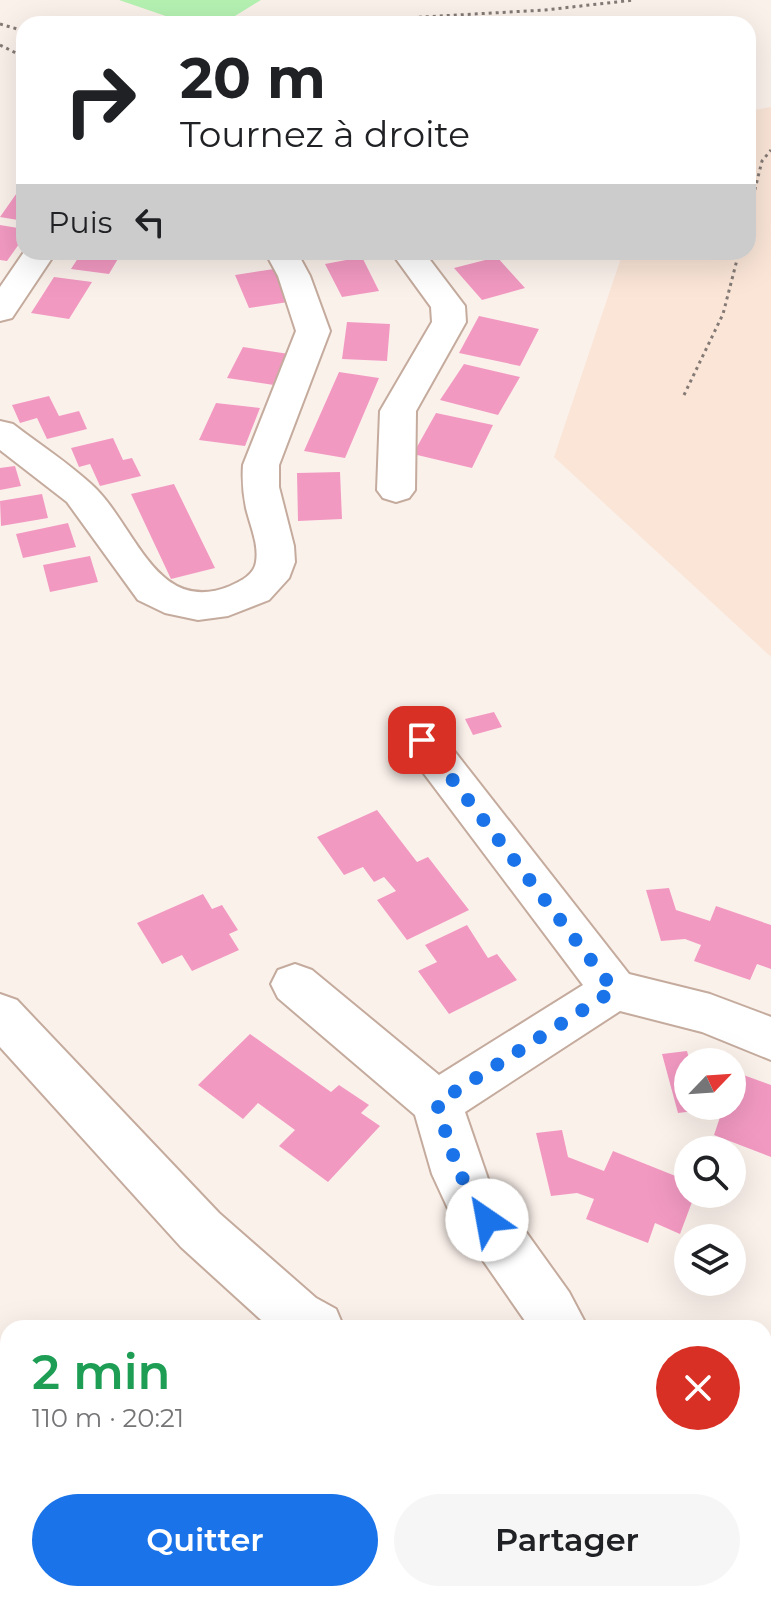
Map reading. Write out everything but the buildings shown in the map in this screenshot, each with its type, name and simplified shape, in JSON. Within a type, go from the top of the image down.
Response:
[{"type":"street","points":[[0,311],[35,260]]},
{"type":"street","points":[[0,432],[80,494],[152,591],[165,599],[179,605],[222,604],[260,589],[271,578],[277,564],[273,534],[262,501],[261,465],[313,331],[285,260]]},
{"type":"street","points":[[396,490],[398,411],[449,322],[448,306],[413,260]]},
{"type":"street","points":[[422,740],[614,990],[710,1014],[771,1039]]},
{"type":"street","points":[[295,984],[437,1103],[452,1156],[468,1195],[554,1320]]},
{"type":"street","points":[[437,1103],[614,990]]},
{"type":"street","points":[[0,1014],[200,1230],[303,1320]]},
{"type":"path","points":[[440,16],[545,10],[634,0]]},
{"type":"path","points":[[756,185],[762,161],[771,150]]},
{"type":"path","points":[[684,395],[723,314],[737,260]]},
{"type":"shaded area","points":[[771,107],[771,657],[554,457],[620,260],[756,260],[756,110]]},
{"type":"green space","points":[[119,0],[261,0],[235,16],[166,16]]},
{"type":"route","points":[[422,740],[614,990],[437,1103],[452,1156],[468,1195],[487,1220]]}]
